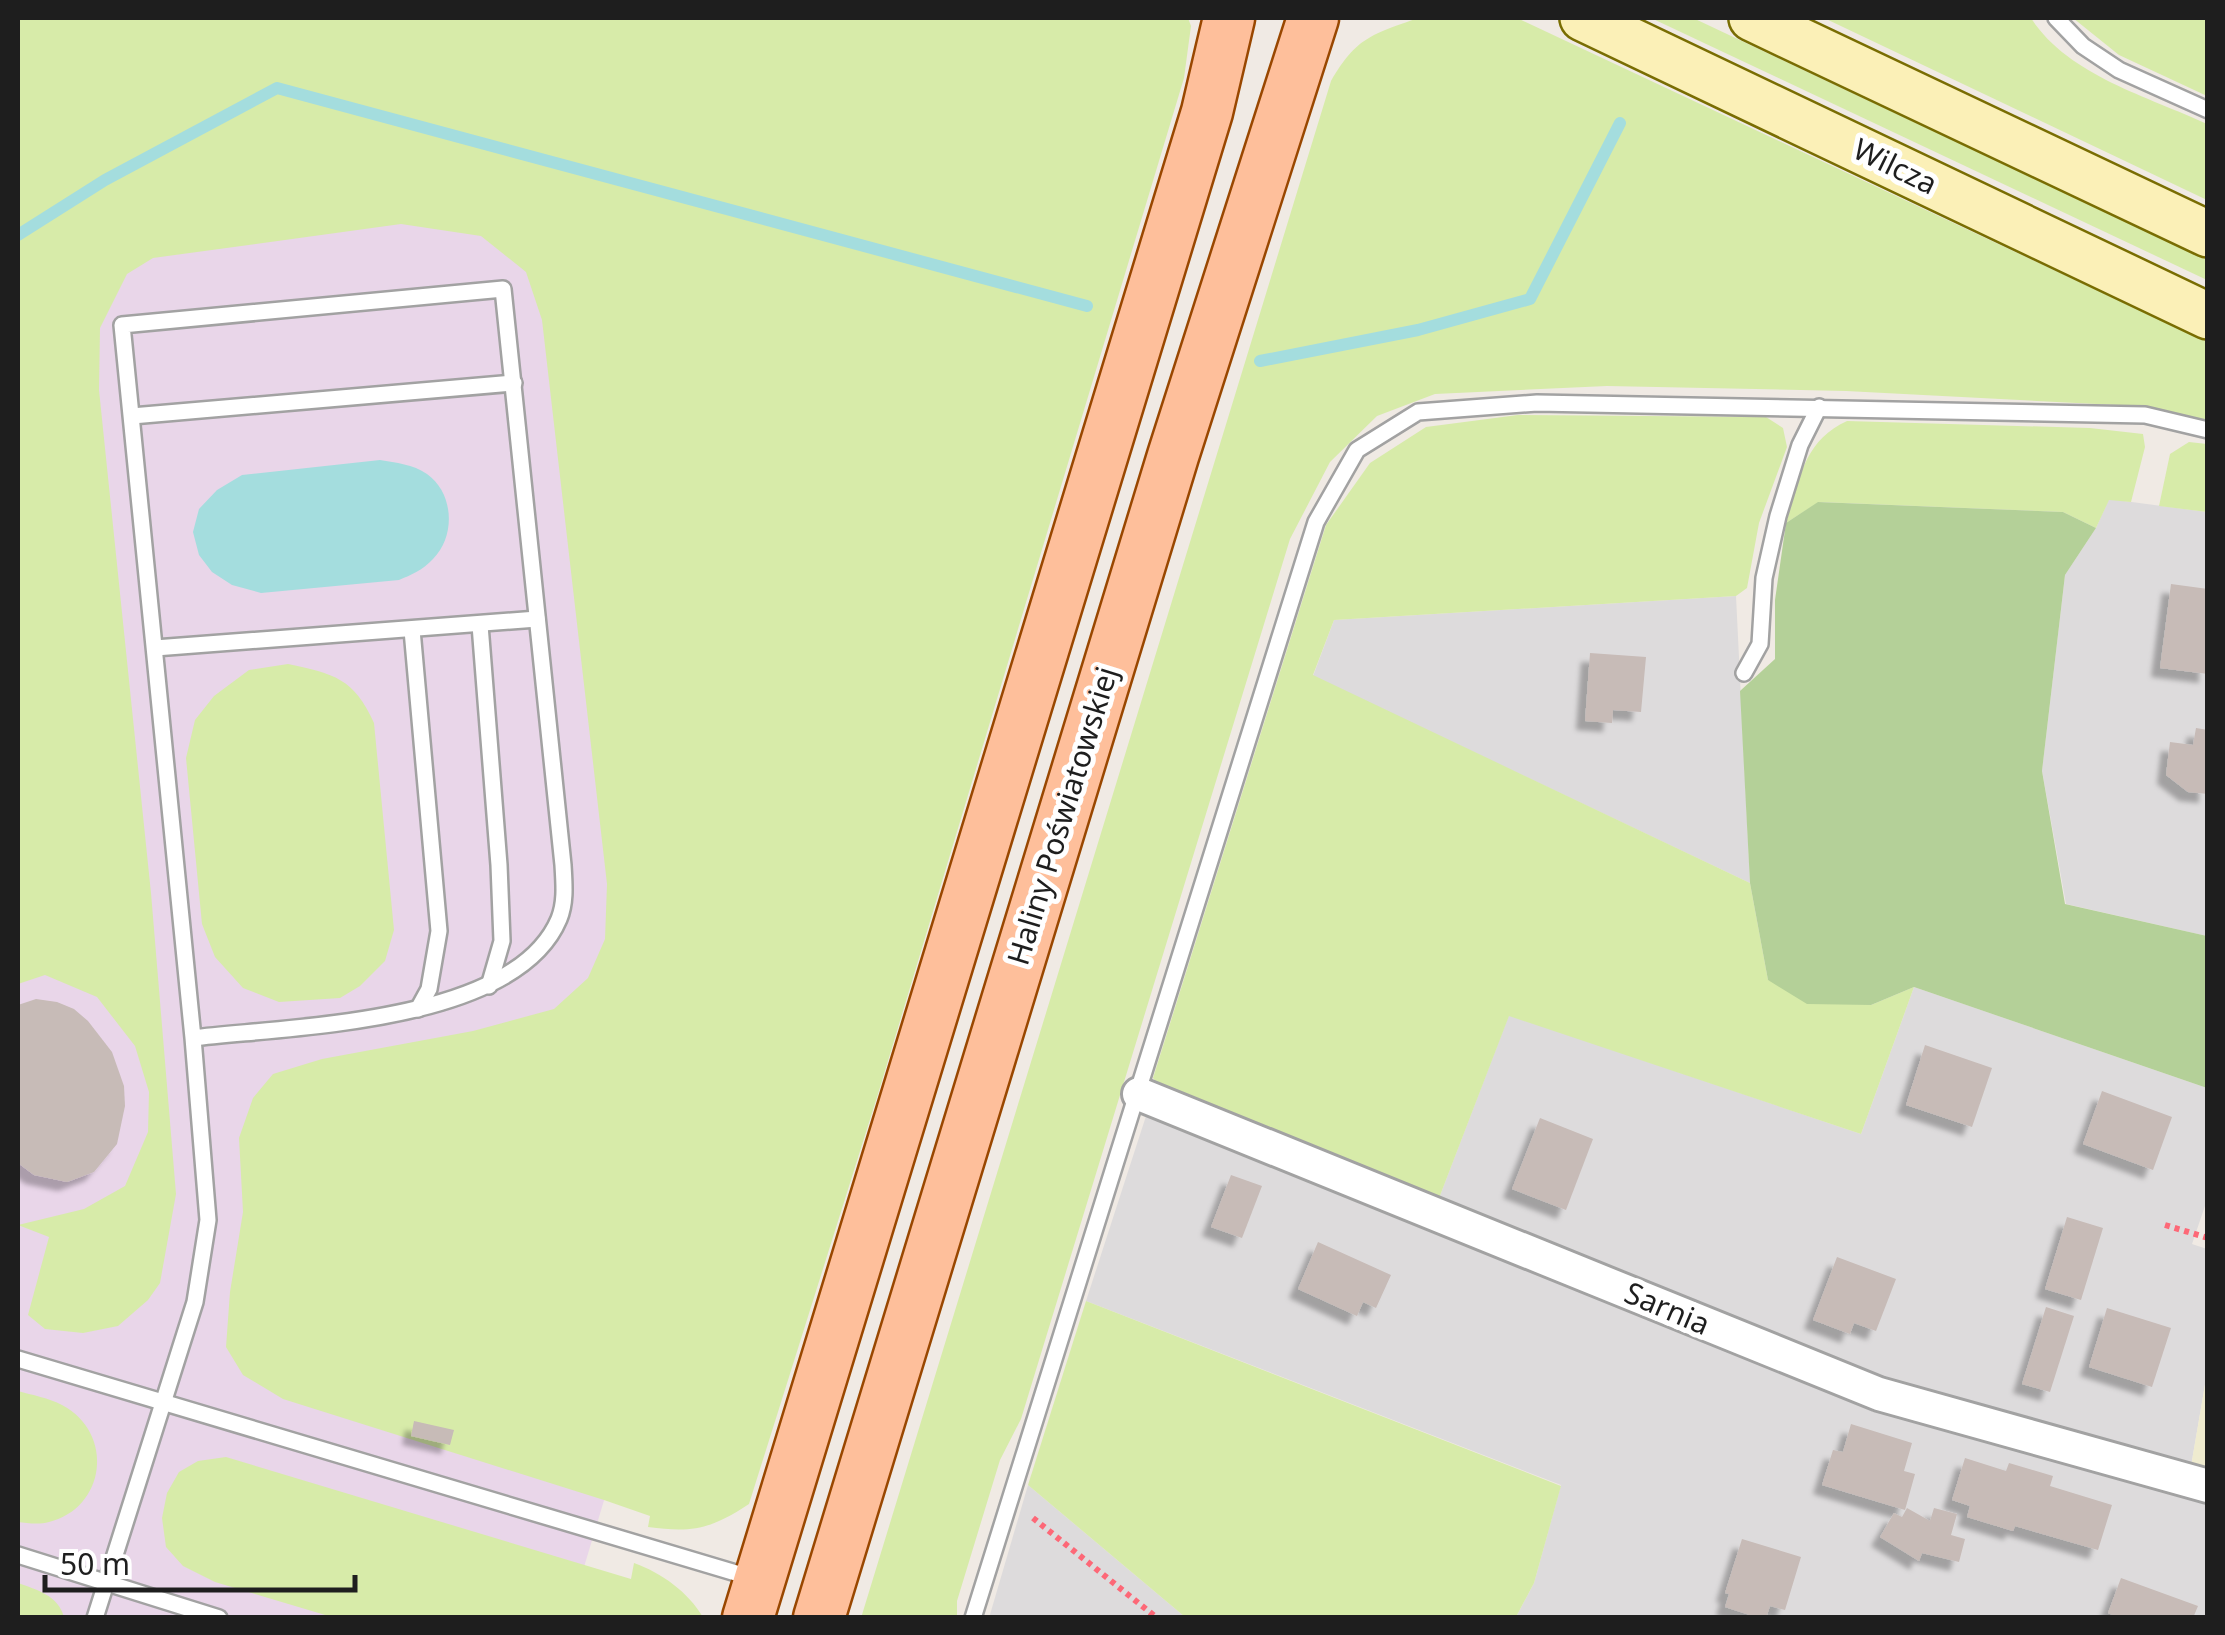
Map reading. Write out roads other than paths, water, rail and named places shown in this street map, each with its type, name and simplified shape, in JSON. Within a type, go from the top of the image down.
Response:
[{"type":"main road","points":[[754,1599],[1208,112],[1229,18]]},
{"type":"main road","name":"Haliny Poświatowskiej","points":[[819,1618],[1172,456],[1313,18]]},
{"type":"street","name":"Wilcza","points":[[1584,18],[2208,316]]},
{"type":"street","points":[[1752,18],[2208,234]]},
{"type":"street","name":"Sarnia","points":[[1139,1094],[1879,1394],[2208,1486]]},
{"type":"lane","points":[[2056,18],[2083,46],[2119,70],[2208,110]]},
{"type":"lane","points":[[94,1618],[195,1302],[208,1220],[122,325],[503,289],[564,893],[560,918],[543,944],[489,986],[418,1009],[193,1038]]},
{"type":"lane","points":[[132,416],[514,383]]},
{"type":"lane","points":[[973,1618],[1316,522],[1357,450],[1418,412],[1538,403],[2146,415],[2208,430]]},
{"type":"lane","points":[[1744,673],[1760,644],[1764,578],[1778,516],[1800,445],[1819,407]]},
{"type":"lane","points":[[155,648],[537,620]]},
{"type":"lane","points":[[480,624],[502,941],[489,986]]},
{"type":"lane","points":[[412,630],[440,931],[433,976],[418,1009]]},
{"type":"lane","points":[[18,1358],[754,1599]]},
{"type":"lane","points":[[18,1555],[220,1618]]},
{"type":"water","points":[[380,460],[427,474],[447,503],[446,539],[429,563],[412,574],[399,580],[261,593],[232,585],[212,572],[199,555],[193,532],[199,509],[217,490],[242,475]]},
{"type":"waterway","points":[[18,235],[105,180],[277,88],[1087,306]]},
{"type":"waterway","points":[[1260,361],[1418,330],[1530,299],[1620,123]]}]
